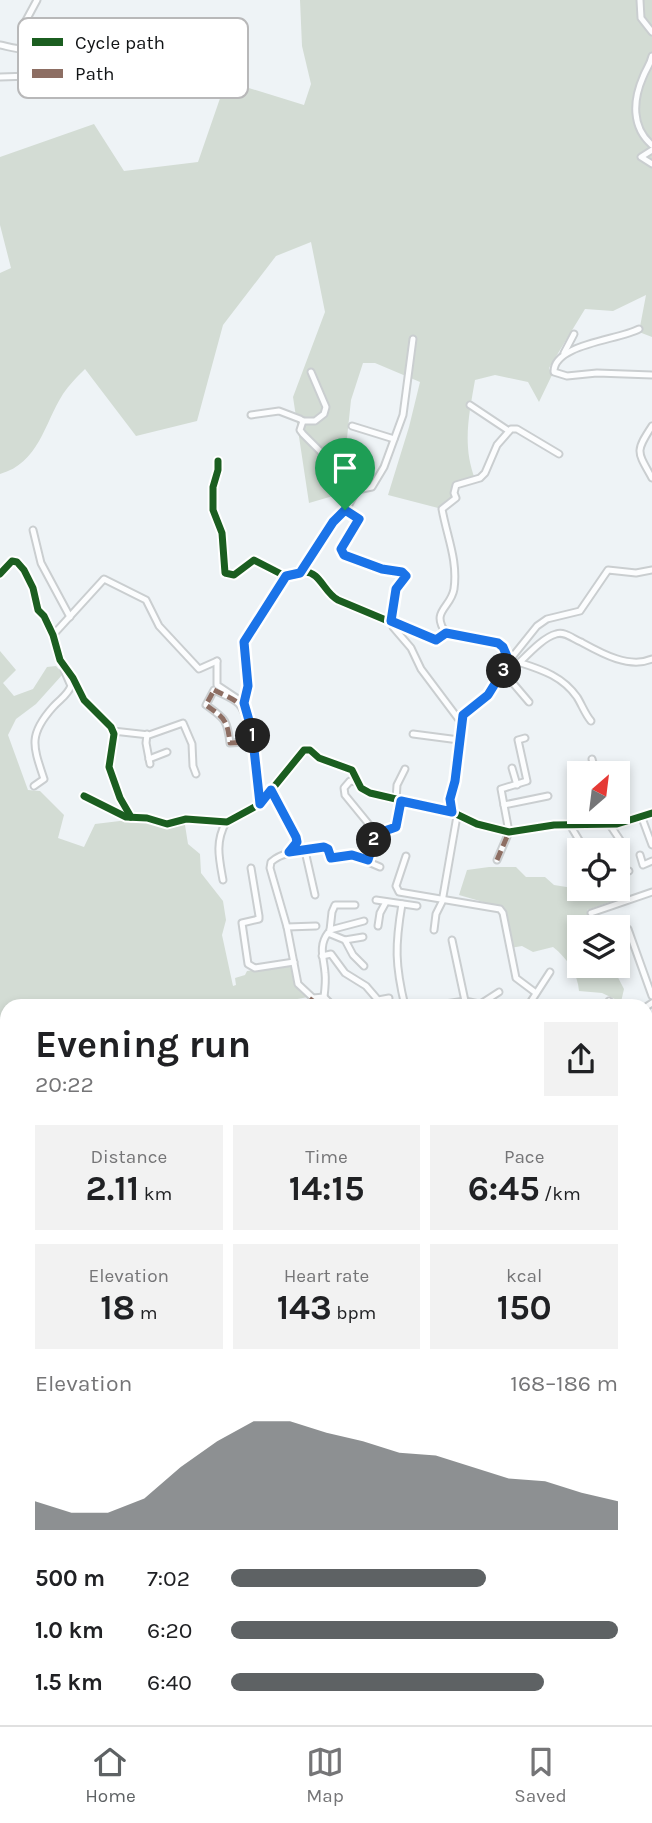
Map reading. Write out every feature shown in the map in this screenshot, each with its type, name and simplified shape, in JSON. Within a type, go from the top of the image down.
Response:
[{"type":"street","points":[[27,18],[37,0]]},
{"type":"street","points":[[640,0],[641,18],[652,32]]},
{"type":"street","points":[[0,45],[18,49]]},
{"type":"street","points":[[652,56],[650,66],[643,77],[635,114],[640,133],[652,147],[641,157],[652,164]]},
{"type":"street","points":[[0,77],[18,76]]},
{"type":"street","points":[[564,354],[639,328]]},
{"type":"street","points":[[579,348],[573,334],[564,354],[554,366],[554,372],[652,375]]},
{"type":"street","points":[[300,573],[357,490],[372,487],[378,479],[407,401],[408,366],[413,339]]},
{"type":"street","points":[[251,415],[279,411],[303,421],[315,421],[326,410],[311,372]]},
{"type":"street","points":[[470,405],[509,431]]},
{"type":"street","points":[[303,421],[299,429],[303,435],[348,479],[361,488]]},
{"type":"street","points":[[352,426],[394,439]]},
{"type":"street","points":[[652,426],[639,447],[639,454],[652,478]]},
{"type":"street","points":[[509,661],[503,647],[498,643],[446,633],[440,624],[440,617],[453,593],[455,558],[442,509],[456,498],[456,485],[480,478],[485,473],[497,445],[509,431],[517,429],[559,454]]},
{"type":"street","points":[[218,461],[213,487],[213,510],[222,533],[225,573],[234,575],[254,560],[286,576],[310,573],[322,582],[330,596],[436,640],[446,633]]},
{"type":"street","points":[[345,510],[359,519],[341,549],[344,555],[382,569],[402,572],[406,576],[396,589],[391,621],[396,633],[411,648],[421,669],[460,721]]},
{"type":"street","points":[[33,530],[41,563],[70,617]]},
{"type":"street","points":[[0,574],[12,561],[17,562],[24,570],[33,588],[38,610],[53,635],[57,652],[84,700],[113,731],[114,742],[109,767],[120,798],[131,817]]},
{"type":"street","points":[[504,675],[509,661],[537,626],[547,620],[580,611],[608,570],[636,573],[652,570]]},
{"type":"street","points":[[260,804],[244,703],[248,686],[245,639],[286,576]]},
{"type":"street","points":[[53,635],[104,579],[146,600],[159,625],[199,669],[217,661],[217,685],[244,703]]},
{"type":"street","points":[[434,930],[436,914],[442,900],[454,814],[450,799],[455,781],[460,721],[465,712],[488,695],[504,675],[521,663],[546,638],[562,633],[622,660],[638,662],[652,659]]},
{"type":"street","points":[[521,663],[552,673],[576,696],[591,721]]},
{"type":"street","points":[[34,786],[44,779],[34,743],[43,719],[56,703],[68,694],[71,686],[64,670],[66,668]]},
{"type":"street","points":[[504,675],[529,702]]},
{"type":"street","points":[[214,690],[239,704],[248,720],[247,740],[244,743],[230,743],[229,727],[225,718],[206,704],[214,690]]},
{"type":"street","points":[[113,731],[154,734],[183,723],[192,744],[196,774]]},
{"type":"street","points":[[147,734],[150,762],[167,752]]},
{"type":"street","points":[[413,734],[459,740]]},
{"type":"street","points":[[497,860],[509,832],[501,789],[527,781],[518,740],[525,738]]},
{"type":"street","points":[[84,796],[126,817],[147,818],[167,824],[186,819],[226,822],[260,804],[303,750],[310,750],[329,763],[348,767],[361,788],[370,793],[454,814],[509,832],[554,825],[610,825],[652,813]]},
{"type":"street","points":[[512,768],[517,785]]},
{"type":"street","points":[[376,834],[396,827],[399,801],[397,785],[405,769]]},
{"type":"street","points":[[357,782],[350,781],[344,788],[345,795],[376,834]]},
{"type":"street","points":[[271,790],[303,852],[315,895]]},
{"type":"street","points":[[504,805],[548,796]]},
{"type":"street","points":[[642,818],[651,840]]},
{"type":"street","points":[[223,880],[218,844],[219,835],[226,822]]},
{"type":"street","points":[[570,825],[578,838]]},
{"type":"street","points":[[610,825],[619,838]]},
{"type":"street","points":[[368,860],[376,834]]},
{"type":"street","points":[[289,852],[297,842]]},
{"type":"street","points":[[364,921],[330,932],[323,939],[322,956],[326,979],[324,997],[313,998],[298,984],[270,868],[274,859],[289,852],[324,847],[328,849],[331,858],[352,855],[380,867]]},
{"type":"street","points":[[640,855],[643,865],[652,862]]},
{"type":"street","points":[[406,856],[396,889],[399,892],[500,909],[516,978],[536,993]]},
{"type":"street","points":[[251,869],[259,916],[258,919],[242,923],[247,964],[255,968],[293,962]]},
{"type":"street","points":[[591,913],[652,892]]},
{"type":"street","points":[[376,900],[417,906]]},
{"type":"street","points":[[378,926],[380,913],[386,902]]},
{"type":"street","points":[[402,904],[396,936],[396,965],[403,999]]},
{"type":"street","points":[[330,932],[335,905],[355,905]]},
{"type":"street","points":[[286,927],[316,926]]},
{"type":"street","points":[[330,932],[345,940],[353,955],[365,966]]},
{"type":"street","points":[[630,935],[652,996]]},
{"type":"street","points":[[345,940],[363,937]]},
{"type":"street","points":[[452,940],[465,999]]},
{"type":"street","points":[[322,956],[331,954],[345,973],[366,986],[377,999]]},
{"type":"street","points":[[532,999],[550,972]]},
{"type":"street","points":[[491,999],[499,992]]},
{"type":"street","points":[[384,999],[389,998]]},
{"type":"shaded area","points":[[300,0],[652,0],[652,337],[639,332],[646,295],[613,311],[585,309],[549,368],[552,375],[539,402],[528,382],[495,375],[475,380],[468,442],[475,479],[456,485],[456,498],[442,509],[388,495],[420,382],[375,363],[363,363],[351,400],[345,457],[333,496],[309,503],[293,397],[325,312],[311,242],[276,256],[223,325],[197,421],[136,436],[85,369],[63,394],[32,452],[13,469],[0,474],[0,273],[11,268],[0,225],[0,157],[94,124],[124,171],[198,162],[220,98],[248,98],[248,88],[304,105],[311,84],[302,46]]},
{"type":"shaded area","points":[[0,651],[16,670],[3,683],[14,696],[33,689],[47,667],[56,666],[63,674],[36,704],[16,719],[8,735],[28,790],[40,791],[64,815],[58,838],[84,847],[95,824],[128,820],[185,825],[188,844],[200,854],[201,873],[223,901],[226,920],[222,935],[233,986],[236,985],[235,978],[245,975],[247,971],[290,965],[296,985],[308,997],[0,999]]},
{"type":"shaded area","points":[[516,867],[526,877],[545,877],[554,885],[567,887],[567,901],[613,901],[587,910],[590,915],[567,915],[567,962],[553,947],[533,952],[522,946],[510,948],[504,908],[459,895],[467,870]]},
{"type":"shaded area","points":[[576,978],[618,978],[624,989],[622,999],[602,993],[579,991]]},
{"type":"marked path","points":[[214,690],[234,700],[242,708],[247,728],[245,742],[230,743],[224,720],[206,705],[214,690]]},
{"type":"marked path","points":[[497,860],[509,832]]},
{"type":"cycle path","points":[[218,461],[213,487],[213,510],[222,533],[225,573],[234,575],[254,560],[287,577],[302,572],[309,573],[338,600],[436,641],[446,633],[498,643],[503,647],[509,661]]},
{"type":"cycle path","points":[[0,574],[12,561],[17,562],[24,570],[33,588],[38,610],[53,635],[60,660],[84,700],[111,727],[114,734],[109,767],[120,798],[131,817]]},
{"type":"cycle path","points":[[84,796],[126,817],[147,818],[167,824],[186,819],[227,822],[260,804],[304,750],[310,750],[319,758],[352,770],[361,788],[370,793],[452,812],[477,824],[509,832],[554,825],[617,824],[652,813]]},
{"type":"route","points":[[345,510],[359,519],[341,549],[342,554],[355,561],[402,572],[406,576],[396,589],[391,621],[436,640],[446,633],[498,643],[503,647],[509,661],[488,695],[471,706],[460,721],[455,781],[450,799],[452,812],[401,801],[399,822],[390,831],[376,834],[368,860],[352,855],[334,859],[324,847],[289,852],[297,842],[296,837],[271,790],[260,804],[252,731],[244,703],[248,686],[245,639],[286,576],[300,573],[333,522],[345,510]]}]
